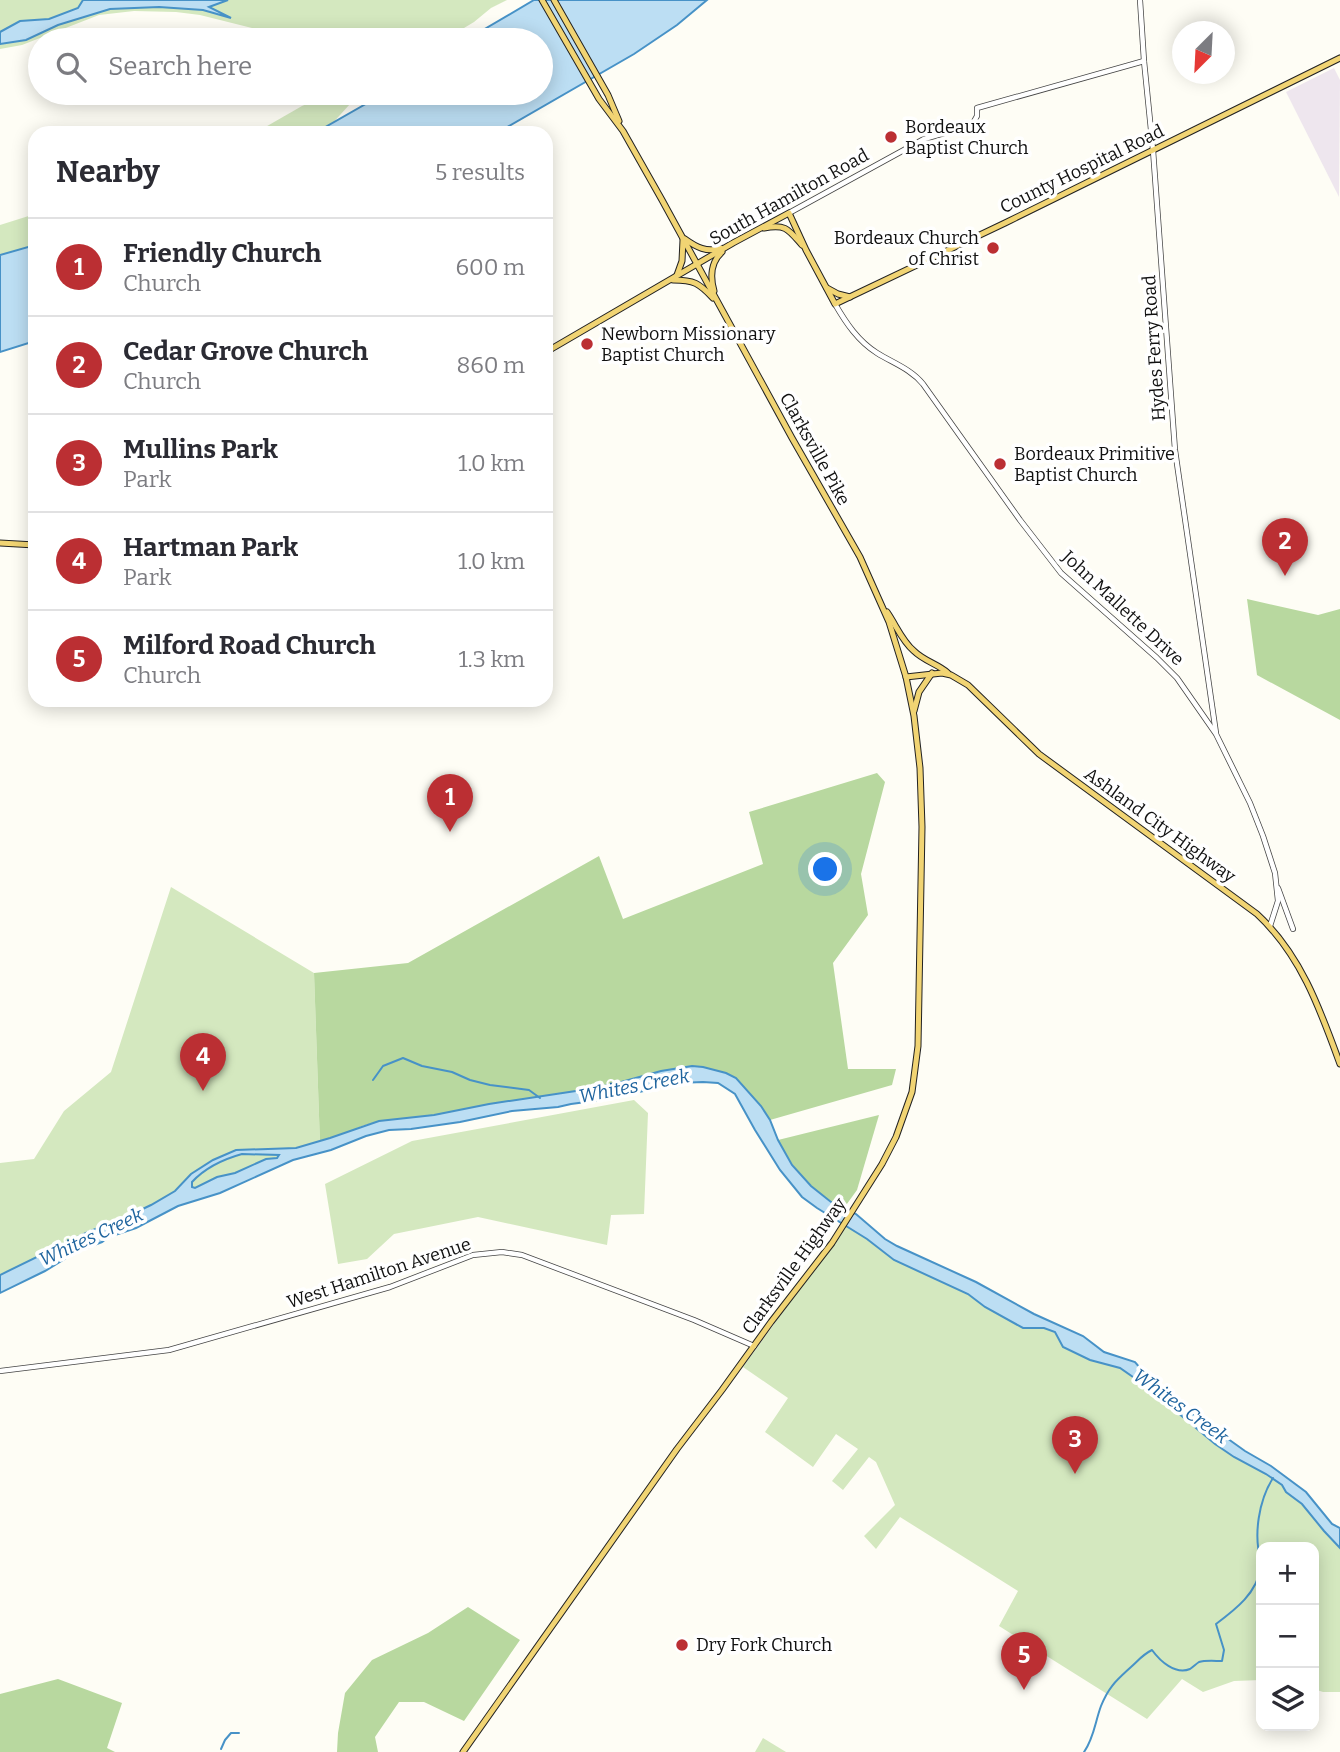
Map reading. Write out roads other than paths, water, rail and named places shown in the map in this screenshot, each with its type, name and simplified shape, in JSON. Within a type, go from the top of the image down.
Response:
[{"type":"main road","name":"Clarksville Pike","points":[[542,0],[599,99],[623,131]]},
{"type":"main road","name":"Clarksville Pike","points":[[554,0],[608,95],[623,131],[860,556],[881,602],[906,677]]},
{"type":"main road","name":"County Hospital Road","points":[[835,304],[1340,58]]},
{"type":"main road","name":"South Hamilton Road","points":[[553,348],[789,213]]},
{"type":"main road","name":"John Mallette Drive","points":[[789,213],[835,304]]},
{"type":"main road","name":"John Mallette Drive","points":[[758,229],[785,227],[806,250]]},
{"type":"main road","points":[[682,237],[707,250],[730,245]]},
{"type":"main road","points":[[670,281],[681,268],[684,254],[682,237]]},
{"type":"main road","points":[[718,302],[712,270],[718,256],[730,245]]},
{"type":"main road","points":[[670,281],[691,280],[718,302]]},
{"type":"main road","points":[[826,287],[850,297]]},
{"type":"main road","points":[[0,543],[28,545]]},
{"type":"main road","name":"Ashland City Highway","points":[[881,602],[913,651],[968,685],[1039,754],[1270,926],[1305,976],[1340,1064]]},
{"type":"main road","points":[[913,714],[919,692],[932,673]]},
{"type":"main road","points":[[906,677],[932,673],[951,675]]},
{"type":"main road","name":"Clarksville Highway","points":[[463,1752],[677,1449],[832,1243],[884,1161],[901,1125],[912,1092],[917,1059],[922,810],[920,768],[906,677]]},
{"type":"street","name":"Hydes Ferry Road","points":[[1140,0],[1175,450],[1216,734]]},
{"type":"street","name":"South Hamilton Road","points":[[789,213],[924,139],[972,125],[977,116],[977,108],[1144,61]]},
{"type":"street","name":"John Mallette Drive","points":[[835,304],[848,326],[862,342],[919,379],[1061,573],[1177,678],[1216,734]]},
{"type":"street","points":[[1216,734],[1250,803],[1275,873],[1278,901],[1270,926]]},
{"type":"street","points":[[1276,884],[1293,929]]},
{"type":"street","name":"West Hamilton Avenue","points":[[0,1371],[169,1350],[390,1287],[473,1255],[502,1252],[522,1255],[694,1320],[754,1346]]},
{"type":"water","points":[[83,0],[228,0],[209,7],[231,18],[203,10],[159,7],[110,9],[52,28],[28,28],[28,39],[0,44],[0,32],[20,21],[49,19],[78,8]]},
{"type":"water","points":[[534,0],[707,0],[677,25],[634,54],[553,101],[553,28],[486,28]]},
{"type":"water","points":[[364,105],[546,105],[509,126],[327,126]]},
{"type":"water","points":[[28,247],[28,343],[0,352],[0,255]]},
{"type":"water","name":"Whites Creek","points":[[703,1067],[736,1078],[761,1106],[792,1165],[811,1186],[831,1202],[856,1214],[897,1246],[1083,1336],[1104,1352],[1135,1362],[1147,1376],[1196,1416],[1306,1492],[1332,1524],[1340,1528],[1340,1548],[1282,1485],[1215,1444],[1120,1368],[1090,1360],[1063,1347],[1055,1332],[1044,1328],[1023,1328],[985,1307],[968,1294],[894,1260],[802,1197],[780,1170],[735,1094],[718,1083],[678,1083],[609,1099],[512,1111],[366,1136],[331,1150],[293,1160],[220,1193],[178,1206],[136,1228],[76,1252],[0,1293],[0,1275],[151,1205],[175,1191],[191,1174],[236,1150],[296,1148],[379,1121],[434,1115],[589,1089],[661,1071]],"holes":[[[242,1154],[279,1155],[277,1158],[266,1159],[235,1173],[192,1187],[192,1182],[203,1172],[228,1159]]]},
{"type":"waterway","points":[[373,1080],[383,1066],[403,1058],[470,1080],[529,1090],[540,1098]]},
{"type":"waterway","points":[[1258,1542],[1259,1518],[1264,1497],[1273,1478]]},
{"type":"waterway","points":[[1084,1752],[1107,1693],[1117,1680],[1152,1650],[1173,1669],[1179,1670],[1190,1669],[1201,1661],[1222,1661],[1224,1650],[1216,1624],[1238,1606],[1256,1583]]},
{"type":"waterway","points":[[221,1749],[231,1733],[239,1733]]},
{"type":"place","name":"Bordeaux Baptist Church","points":[[891,137]]},
{"type":"place","name":"Bordeaux Church of Christ","points":[[993,248]]},
{"type":"place","name":"Newborn Missionary Baptist Church","points":[[587,344]]},
{"type":"place","name":"Bordeaux Primitive Baptist Church","points":[[1000,464]]},
{"type":"place","name":"Cedar Grove Church","points":[[1285,576]]},
{"type":"place","name":"Friendly Church","points":[[450,832]]},
{"type":"place","name":"Hartman Park","points":[[203,1091]]},
{"type":"place","name":"Mullins Park","points":[[1075,1474]]},
{"type":"place","name":"Dry Fork Church","points":[[682,1645]]},
{"type":"place","name":"Milford Road Church","points":[[1024,1690]]}]
